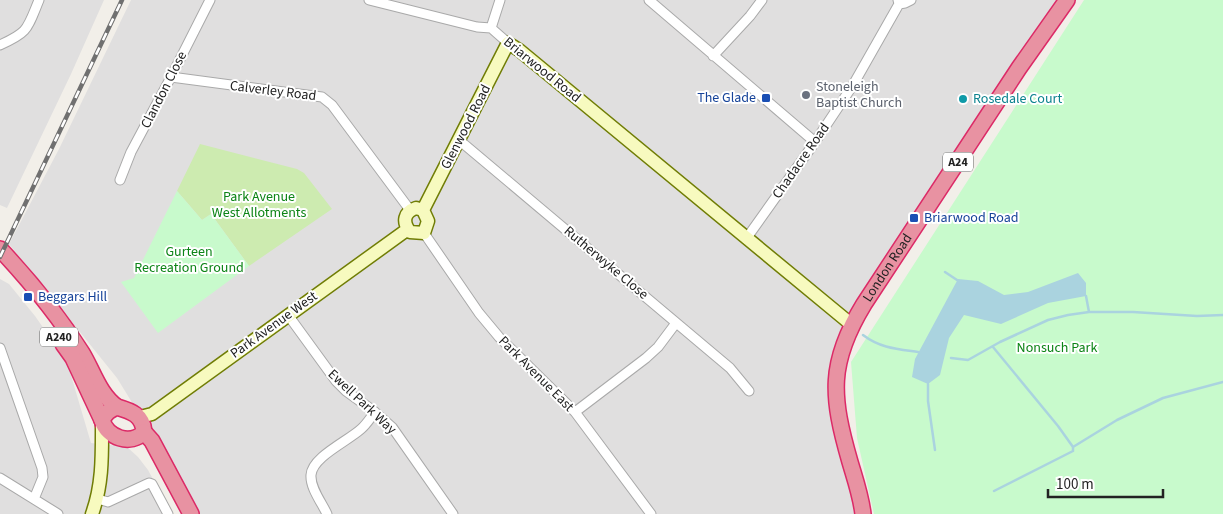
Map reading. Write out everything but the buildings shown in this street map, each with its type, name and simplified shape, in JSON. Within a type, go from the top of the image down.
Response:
[{"type":"highway","name":"London Road","points":[[863,514],[837,408],[838,364],[842,348],[852,325],[1019,68],[1067,0]]},
{"type":"highway","name":"A240","points":[[0,249],[50,307],[82,353],[102,392],[117,407]]},
{"type":"highway","name":"A240","points":[[0,263],[44,314],[73,358],[102,421]]},
{"type":"highway","points":[[180,514],[134,432],[133,413],[117,407],[110,410],[102,421],[104,427],[109,431],[134,432],[152,441],[191,514]]},
{"type":"street","points":[[0,45],[17,38],[24,32],[39,0]]},
{"type":"street","name":"Clandon Close","points":[[120,180],[131,152],[210,0]]},
{"type":"street","name":"Briarwood Road","points":[[369,0],[477,27],[491,28],[852,325]]},
{"type":"street","points":[[491,28],[500,0]]},
{"type":"street","points":[[649,0],[815,142]]},
{"type":"street","points":[[713,56],[750,16],[762,0]]},
{"type":"street","name":"Chadacre Road","points":[[746,239],[815,142],[852,85],[898,2],[905,3],[911,0]]},
{"type":"street","name":"Glenwood Road","points":[[424,210],[508,43]]},
{"type":"street","name":"Calverley Road","points":[[171,78],[322,96],[332,105],[410,210]]},
{"type":"street","name":"Rutherwyke Close","points":[[459,140],[730,368],[749,391]]},
{"type":"street","points":[[416,208],[424,210],[428,221],[424,232],[410,232],[408,229],[404,222],[410,210],[416,208]]},
{"type":"street","name":"Park Avenue West","points":[[102,450],[110,443],[134,432],[152,414],[408,229]]},
{"type":"street","name":"Park Avenue East","points":[[424,232],[474,307],[499,337],[575,412],[650,514]]},
{"type":"street","name":"Ewell Park Way","points":[[288,315],[332,377],[346,392],[375,412],[392,427],[453,514]]},
{"type":"street","points":[[575,412],[646,358],[658,347],[676,323]]},
{"type":"street","points":[[0,348],[42,468],[43,476],[34,499]]},
{"type":"street","points":[[327,514],[313,486],[311,477],[313,467],[319,460],[362,429],[375,412]]},
{"type":"street","points":[[92,514],[98,499],[102,473],[102,421]]},
{"type":"street","points":[[0,478],[58,514]]},
{"type":"street","points":[[98,499],[108,502],[148,483],[152,484],[168,514]]},
{"type":"shaded area","points":[[0,0],[104,0],[7,208],[0,205]]},
{"type":"shaded area","points":[[131,0],[1063,0],[850,316],[836,343],[831,369],[847,474],[856,514],[197,514],[187,492],[117,378],[9,244],[59,149]]},
{"type":"shaded area","points":[[0,279],[9,284],[35,316],[67,362],[91,443],[127,447],[148,470],[172,514],[0,514]]},
{"type":"green space","name":"Nonsuch Park","points":[[1084,0],[1223,0],[1223,514],[874,514],[857,438],[851,362]]},
{"type":"green space","name":"Park Avenue West Allotments","points":[[200,144],[297,169],[304,173],[332,209],[249,266],[211,214],[202,220],[177,191]]},
{"type":"green space","name":"Gurteen Recreation Ground","points":[[177,191],[202,220],[211,214],[249,266],[158,333],[121,282],[134,278]]},
{"type":"water","points":[[1078,273],[1086,283],[1086,296],[1048,303],[1001,324],[964,315],[949,338],[940,375],[928,384],[912,377],[915,359],[958,279],[978,281],[1004,295],[1028,292]]},
{"type":"waterway","points":[[945,272],[957,280]]},
{"type":"waterway","points":[[1086,296],[1089,312],[1133,312],[1197,316],[1223,315]]},
{"type":"waterway","points":[[951,358],[968,360],[1000,342],[1048,320],[1089,312]]},
{"type":"waterway","points":[[863,335],[882,345],[918,352]]},
{"type":"waterway","points":[[993,347],[1073,447],[1073,451],[994,491]]},
{"type":"waterway","points":[[1073,447],[1117,420],[1163,398],[1223,382]]},
{"type":"waterway","points":[[928,384],[928,401],[935,450]]},
{"type":"railway","points":[[0,257],[122,0]]},
{"type":"place","name":"Stoneleigh Baptist Church","points":[[806,95]]},
{"type":"place","name":"The Glade","points":[[766,98]]},
{"type":"place","name":"Rosedale Court","points":[[963,99]]},
{"type":"place","name":"Briarwood Road","points":[[914,218]]},
{"type":"place","name":"Beggars Hill","points":[[28,297]]}]
